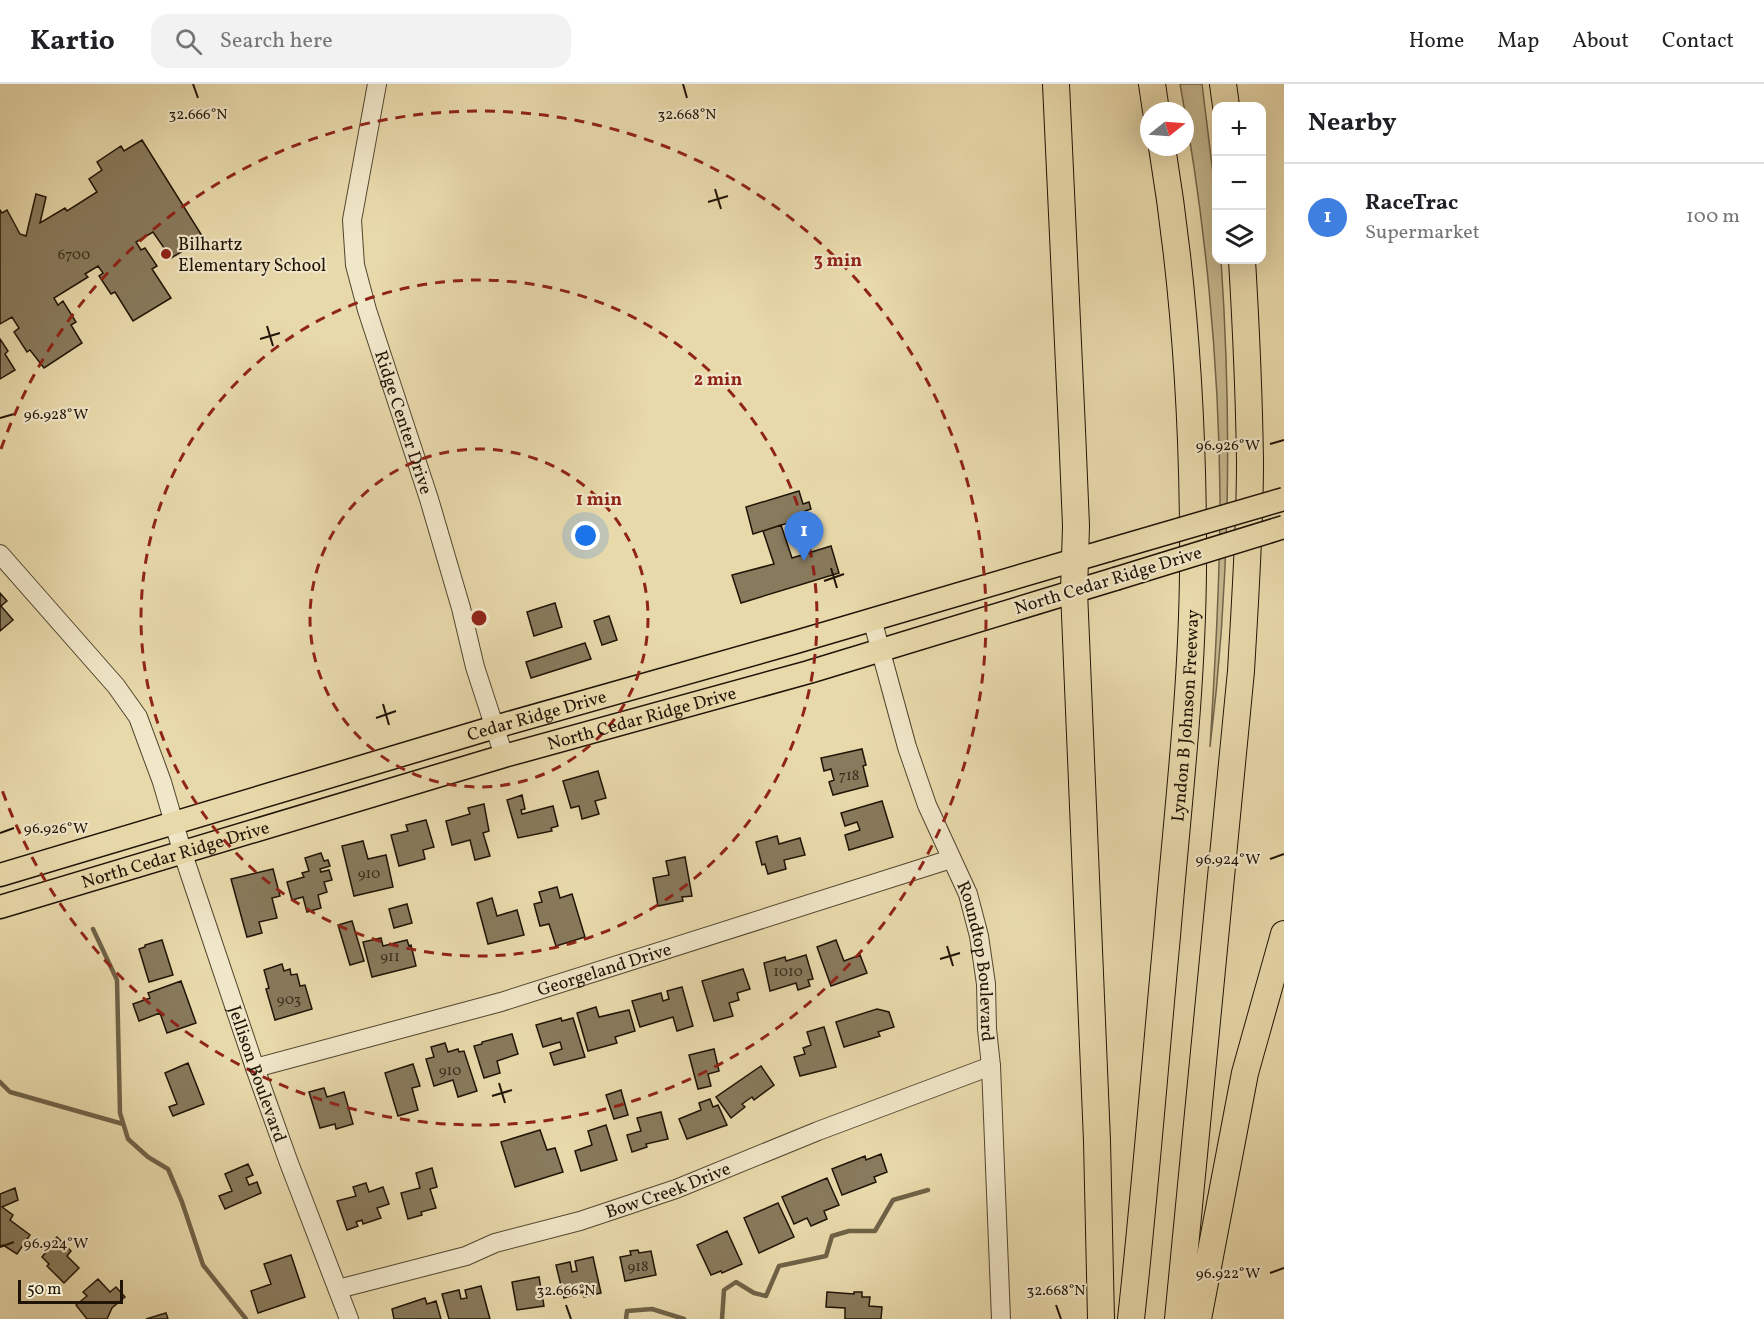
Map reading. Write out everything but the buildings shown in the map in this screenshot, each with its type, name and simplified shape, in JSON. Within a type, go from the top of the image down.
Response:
[{"type":"highway","points":[[1056,84],[1076,526],[1074,591],[1098,1177],[1101,1319]]},
{"type":"highway","points":[[1152,84],[1155,102]]},
{"type":"highway","points":[[1223,84],[1225,102]]},
{"type":"highway","name":"Lyndon B Johnson Freeway","points":[[1131,1319],[1185,729],[1193,572],[1188,368],[1179,264],[1163,156]]},
{"type":"highway","points":[[1178,1319],[1242,659],[1250,462],[1242,264]]},
{"type":"highway","points":[[1198,1319],[1245,1073],[1284,934]]},
{"type":"main road","name":"North Cedar Ridge Drive","points":[[1074,562],[1284,499]]},
{"type":"main road","name":"North Cedar Ridge Drive","points":[[0,907],[504,756],[800,674],[1284,526]]},
{"type":"main road","name":"Cedar Ridge Drive","points":[[0,875],[495,727],[1074,562]]},
{"type":"street","name":"Ridge Center Drive","points":[[377,84],[352,220],[355,265],[367,310],[429,500],[461,608],[475,667],[504,756]]},
{"type":"street","name":"Jellison Boulevard","points":[[0,555],[116,686],[138,717],[255,1068],[349,1319]]},
{"type":"street","name":"Roundtop Boulevard","points":[[872,619],[907,747],[927,805],[968,894],[979,936],[986,984],[991,1066],[1000,1319]]},
{"type":"street","name":"Georgeland Drive","points":[[255,1068],[501,1002],[951,859]]},
{"type":"street","name":"Bow Creek Drive","points":[[338,1289],[466,1256],[495,1243],[580,1221],[676,1189],[818,1131],[991,1066]]},
{"type":"shaded area","points":[[1180,84],[1202,84],[1212,165],[1212,264],[1221,264],[1225,321],[1228,443],[1225,564],[1217,686],[1210,747],[1220,528],[1217,394],[1209,289],[1192,156],[1194,102],[1183,102]]},
{"type":"waterway","points":[[93,929],[117,980],[120,1113],[128,1139],[148,1157],[168,1169],[182,1202],[203,1265],[246,1319]]},
{"type":"waterway","points":[[0,1082],[10,1092],[123,1124]]},
{"type":"waterway","points":[[722,1319],[724,1290],[736,1282],[754,1293],[766,1296],[779,1266],[826,1256],[832,1236],[849,1231],[875,1231],[893,1200],[928,1190]]},
{"type":"waterway","points":[[626,1319],[627,1311],[652,1309],[684,1319]]},
{"type":"place","name":"Bilhartz Elementary School","points":[[166,254]]},
{"type":"place","name":"RaceTrac","points":[[804,561]]}]
